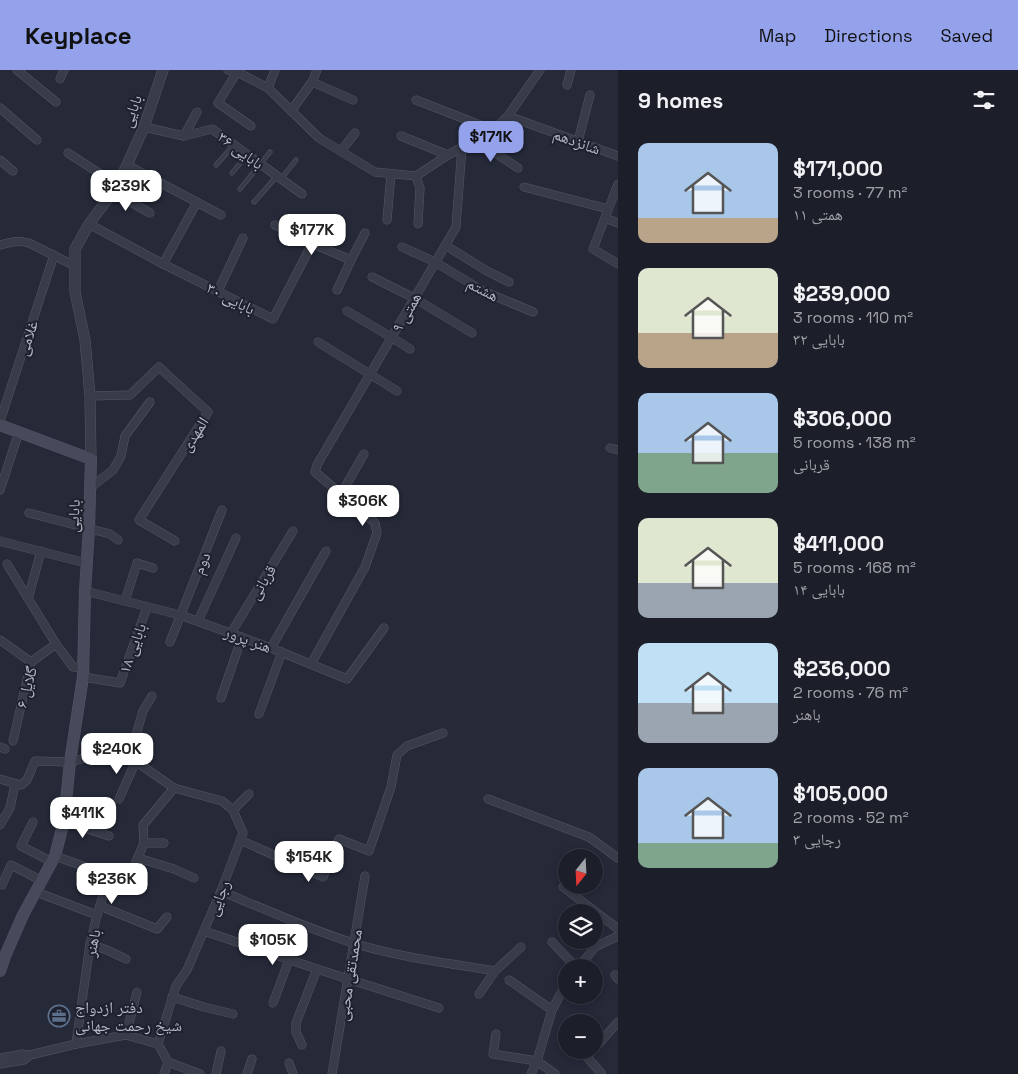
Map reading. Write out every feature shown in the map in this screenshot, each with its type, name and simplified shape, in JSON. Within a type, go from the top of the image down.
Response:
[{"type":"main road","points":[[0,425],[91,459]]},
{"type":"main road","name":"بابایی","points":[[0,972],[23,915],[54,859],[64,822],[70,762],[83,673],[91,459]]},
{"type":"street","points":[[17,70],[56,102]]},
{"type":"street","points":[[60,79],[64,70]]},
{"type":"street","name":"بابایی","points":[[91,459],[90,396],[85,340],[75,292],[75,249],[89,224],[113,192],[127,165],[144,127],[163,70]]},
{"type":"street","points":[[228,70],[237,72],[268,88],[319,138],[375,172],[416,176],[448,155],[493,130],[508,116],[540,70]]},
{"type":"street","points":[[268,88],[275,70]]},
{"type":"street","points":[[291,111],[312,82],[317,70]]},
{"type":"street","points":[[567,85],[571,70]]},
{"type":"street","points":[[237,72],[218,102],[251,126]]},
{"type":"street","points":[[312,82],[353,100]]},
{"type":"street","points":[[578,141],[590,95]]},
{"type":"street","points":[[416,100],[493,130]]},
{"type":"street","points":[[0,108],[37,140]]},
{"type":"street","points":[[184,136],[197,112]]},
{"type":"street","name":"شانزدهم","points":[[508,116],[618,156]]},
{"type":"street","name":"بابایی ۳۶","points":[[144,127],[184,136],[212,129],[302,194]]},
{"type":"street","points":[[341,152],[355,133]]},
{"type":"street","points":[[401,136],[448,155]]},
{"type":"street","points":[[476,140],[518,168]]},
{"type":"street","name":"همتی ۹","points":[[340,494],[315,472],[317,465],[456,227],[462,148]]},
{"type":"street","points":[[68,153],[99,174],[113,192],[150,213]]},
{"type":"street","points":[[0,160],[13,171]]},
{"type":"street","points":[[127,165],[221,214]]},
{"type":"street","points":[[388,220],[391,174]]},
{"type":"street","points":[[416,176],[420,188],[418,224]]},
{"type":"street","points":[[618,184],[593,248],[618,264]]},
{"type":"street","points":[[524,187],[608,210]]},
{"type":"street","points":[[163,264],[197,202]]},
{"type":"street","points":[[605,218],[618,223]]},
{"type":"street","name":"بابایی ۳۰","points":[[89,224],[163,264],[273,319],[325,219]]},
{"type":"street","points":[[276,225],[313,244],[351,260]]},
{"type":"street","points":[[337,290],[365,233]]},
{"type":"street","points":[[218,291],[243,238]]},
{"type":"street","points":[[0,245],[22,240],[75,266]]},
{"type":"street","points":[[445,245],[487,271],[510,282]]},
{"type":"street","name":"هشتم","points":[[402,247],[435,262],[483,291],[533,312]]},
{"type":"street","name":"غلامی","points":[[0,421],[54,255]]},
{"type":"street","points":[[372,276],[414,298],[472,333]]},
{"type":"street","points":[[347,312],[410,350]]},
{"type":"street","points":[[318,342],[397,391]]},
{"type":"street","name":"المهدی","points":[[90,396],[130,395],[159,367],[208,412],[139,520],[175,541]]},
{"type":"street","points":[[90,488],[113,470],[121,456],[125,436],[150,402]]},
{"type":"street","points":[[0,490],[19,432]]},
{"type":"street","points":[[311,664],[365,567],[377,532],[375,523],[340,494],[364,454]]},
{"type":"street","name":"دوم","points":[[170,642],[222,510]]},
{"type":"street","points":[[29,513],[110,534],[118,540]]},
{"type":"street","name":"قربانی","points":[[231,633],[293,531]]},
{"type":"street","points":[[198,621],[236,538]]},
{"type":"street","points":[[0,541],[86,563]]},
{"type":"street","points":[[28,599],[41,551]]},
{"type":"street","points":[[271,648],[326,551]]},
{"type":"street","points":[[125,601],[137,563],[153,568]]},
{"type":"street","points":[[7,564],[56,644],[73,667],[83,673]]},
{"type":"street","name":"هنر پرور","points":[[85,591],[198,621],[282,652],[347,679],[384,628]]},
{"type":"street","name":"بابایی ۱۸","points":[[83,673],[120,683],[148,607]]},
{"type":"street","points":[[221,698],[242,638]]},
{"type":"street","points":[[0,640],[31,662]]},
{"type":"street","name":"گلایل ۶","points":[[13,741],[31,662],[56,644]]},
{"type":"street","points":[[259,714],[282,652]]},
{"type":"street","points":[[0,779],[21,785],[27,780],[35,761],[70,762],[118,749],[136,738],[142,711],[152,696]]},
{"type":"street","points":[[118,749],[174,788],[222,801],[233,810],[243,833],[240,840],[323,877],[339,839],[369,851],[391,787],[397,755],[407,746],[443,733]]},
{"type":"street","points":[[119,799],[136,761]]},
{"type":"street","points":[[0,825],[10,808],[15,784]]},
{"type":"street","name":"باهنر","points":[[76,1044],[90,944],[106,886],[125,888],[144,843],[143,825],[174,788]]},
{"type":"street","points":[[233,810],[249,794]]},
{"type":"street","points":[[488,799],[588,837],[618,858]]},
{"type":"street","points":[[33,822],[21,846],[54,859],[94,870]]},
{"type":"street","points":[[64,822],[109,836]]},
{"type":"street","name":"رجایی","points":[[158,1044],[176,986],[187,970],[221,891],[240,840]]},
{"type":"street","points":[[144,843],[164,843]]},
{"type":"street","points":[[138,858],[174,869],[194,878]]},
{"type":"street","points":[[2,885],[11,865],[42,881]]},
{"type":"street","name":"محمدتقی محبی","points":[[332,1074],[365,876]]},
{"type":"street","points":[[221,891],[353,943],[413,958],[495,971]]},
{"type":"street","points":[[36,892],[98,915]]},
{"type":"street","points":[[572,894],[618,929]]},
{"type":"street","points":[[100,906],[157,929],[167,917]]},
{"type":"street","points":[[204,931],[439,1008]]},
{"type":"street","points":[[585,959],[595,947],[618,936]]},
{"type":"street","points":[[552,942],[569,959]]},
{"type":"street","points":[[90,944],[126,959]]},
{"type":"street","points":[[479,994],[495,971],[521,947]]},
{"type":"street","points":[[272,1003],[289,960]]},
{"type":"street","points":[[302,1045],[296,1032],[296,1023],[317,969]]},
{"type":"street","points":[[509,980],[552,1010]]},
{"type":"street","points":[[126,1035],[137,992]]},
{"type":"street","points":[[172,997],[233,1014]]},
{"type":"street","points":[[531,1074],[537,1061],[552,1010],[558,999]]},
{"type":"street","points":[[603,1038],[618,1022]]},
{"type":"street","points":[[496,1034],[493,1054],[537,1061],[555,1074]]},
{"type":"street","points":[[0,1058],[23,1054],[30,1055],[126,1035],[158,1044],[168,1062],[200,1074]]},
{"type":"street","points":[[216,1074],[221,1051]]},
{"type":"street","points":[[0,1064],[24,1060],[30,1055]]},
{"type":"street","points":[[247,1074],[252,1059]]},
{"type":"street","points":[[589,1059],[600,1074]]},
{"type":"street","points":[[164,1074],[168,1062]]},
{"type":"street","points":[[289,1063],[294,1074]]},
{"type":"lane","points":[[216,165],[234,145]]},
{"type":"lane","points":[[240,189],[270,152]]},
{"type":"lane","points":[[232,174],[247,155]]},
{"type":"lane","points":[[254,202],[296,160]]},
{"type":"place","name":"دفتر ازدواج شیخ رحمت جهانی","points":[[59,1016]]}]
